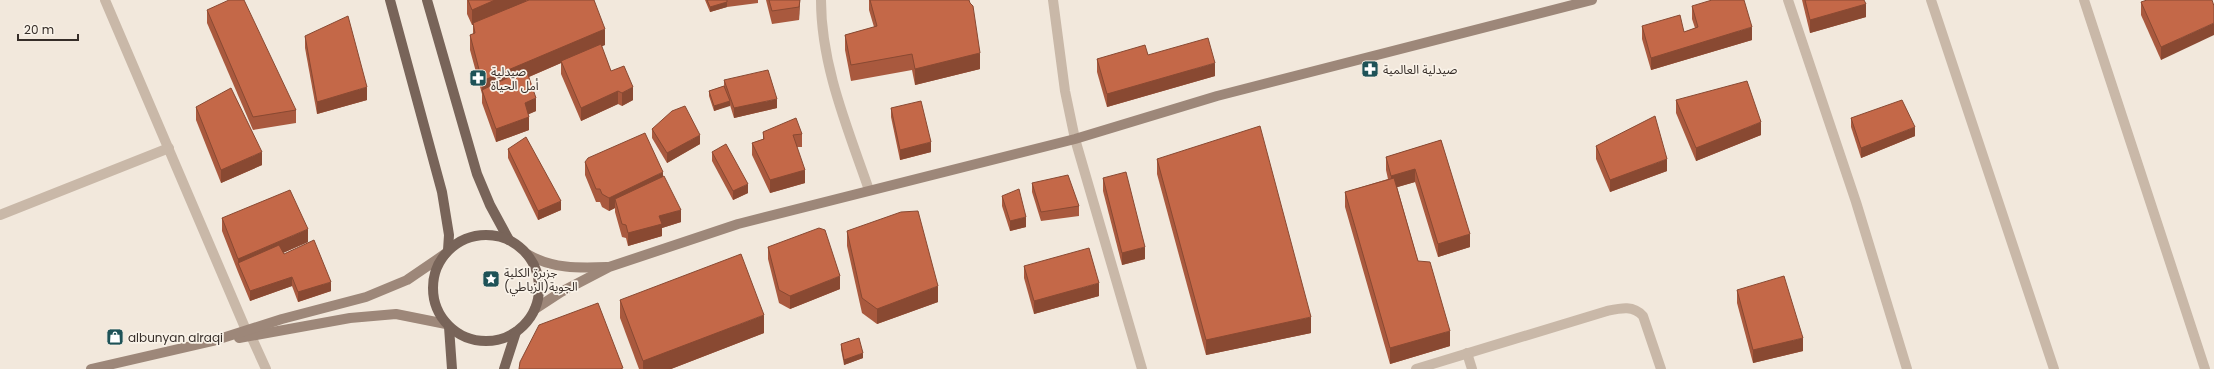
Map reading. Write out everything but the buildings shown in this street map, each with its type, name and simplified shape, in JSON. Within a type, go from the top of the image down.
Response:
[{"type":"main road","points":[[390,0],[442,192],[450,235],[446,252],[436,270],[432,289],[439,313],[447,325],[461,335],[474,340],[489,341],[503,338],[516,332],[527,322],[535,309],[539,280],[534,266],[527,254],[509,240],[498,222],[477,174],[455,104],[427,0]]},
{"type":"main road","points":[[446,252],[459,242],[471,237],[496,236],[509,240]]},
{"type":"main road","points":[[447,325],[452,369]]},
{"type":"main road","points":[[504,369],[516,332]]},
{"type":"street","points":[[105,0],[248,333],[266,369]]},
{"type":"street","points":[[821,0],[825,45],[836,94],[869,190]]},
{"type":"street","points":[[1053,0],[1065,91],[1075,139],[1142,369]]},
{"type":"street","points":[[1788,0],[1856,202],[1907,369]]},
{"type":"street","points":[[1931,0],[2054,369]]},
{"type":"street","points":[[2084,0],[2205,369]]},
{"type":"street","points":[[535,309],[561,292],[609,267],[738,224],[1075,139],[1217,96],[1587,1]]},
{"type":"street","points":[[0,215],[169,148]]},
{"type":"street","points":[[248,333],[385,290],[408,280],[446,252]]},
{"type":"street","points":[[527,254],[546,263],[557,266],[580,268],[609,267]]},
{"type":"street","points":[[1416,369],[1625,307],[1637,310],[1643,316],[1661,369]]},
{"type":"street","points":[[91,369],[248,333],[350,318],[396,314],[447,325]]},
{"type":"street","points":[[1468,353],[1472,369]]},
{"type":"place","name":"صيدلية العالمية","points":[[1370,69]]},
{"type":"place","name":"صيدلية أمل الحياة","points":[[478,78]]},
{"type":"place","name":"جزيرة الكلية الجوية(الزباطي)","points":[[491,279]]},
{"type":"place","name":"albunyan alraqi","points":[[115,337]]}]
